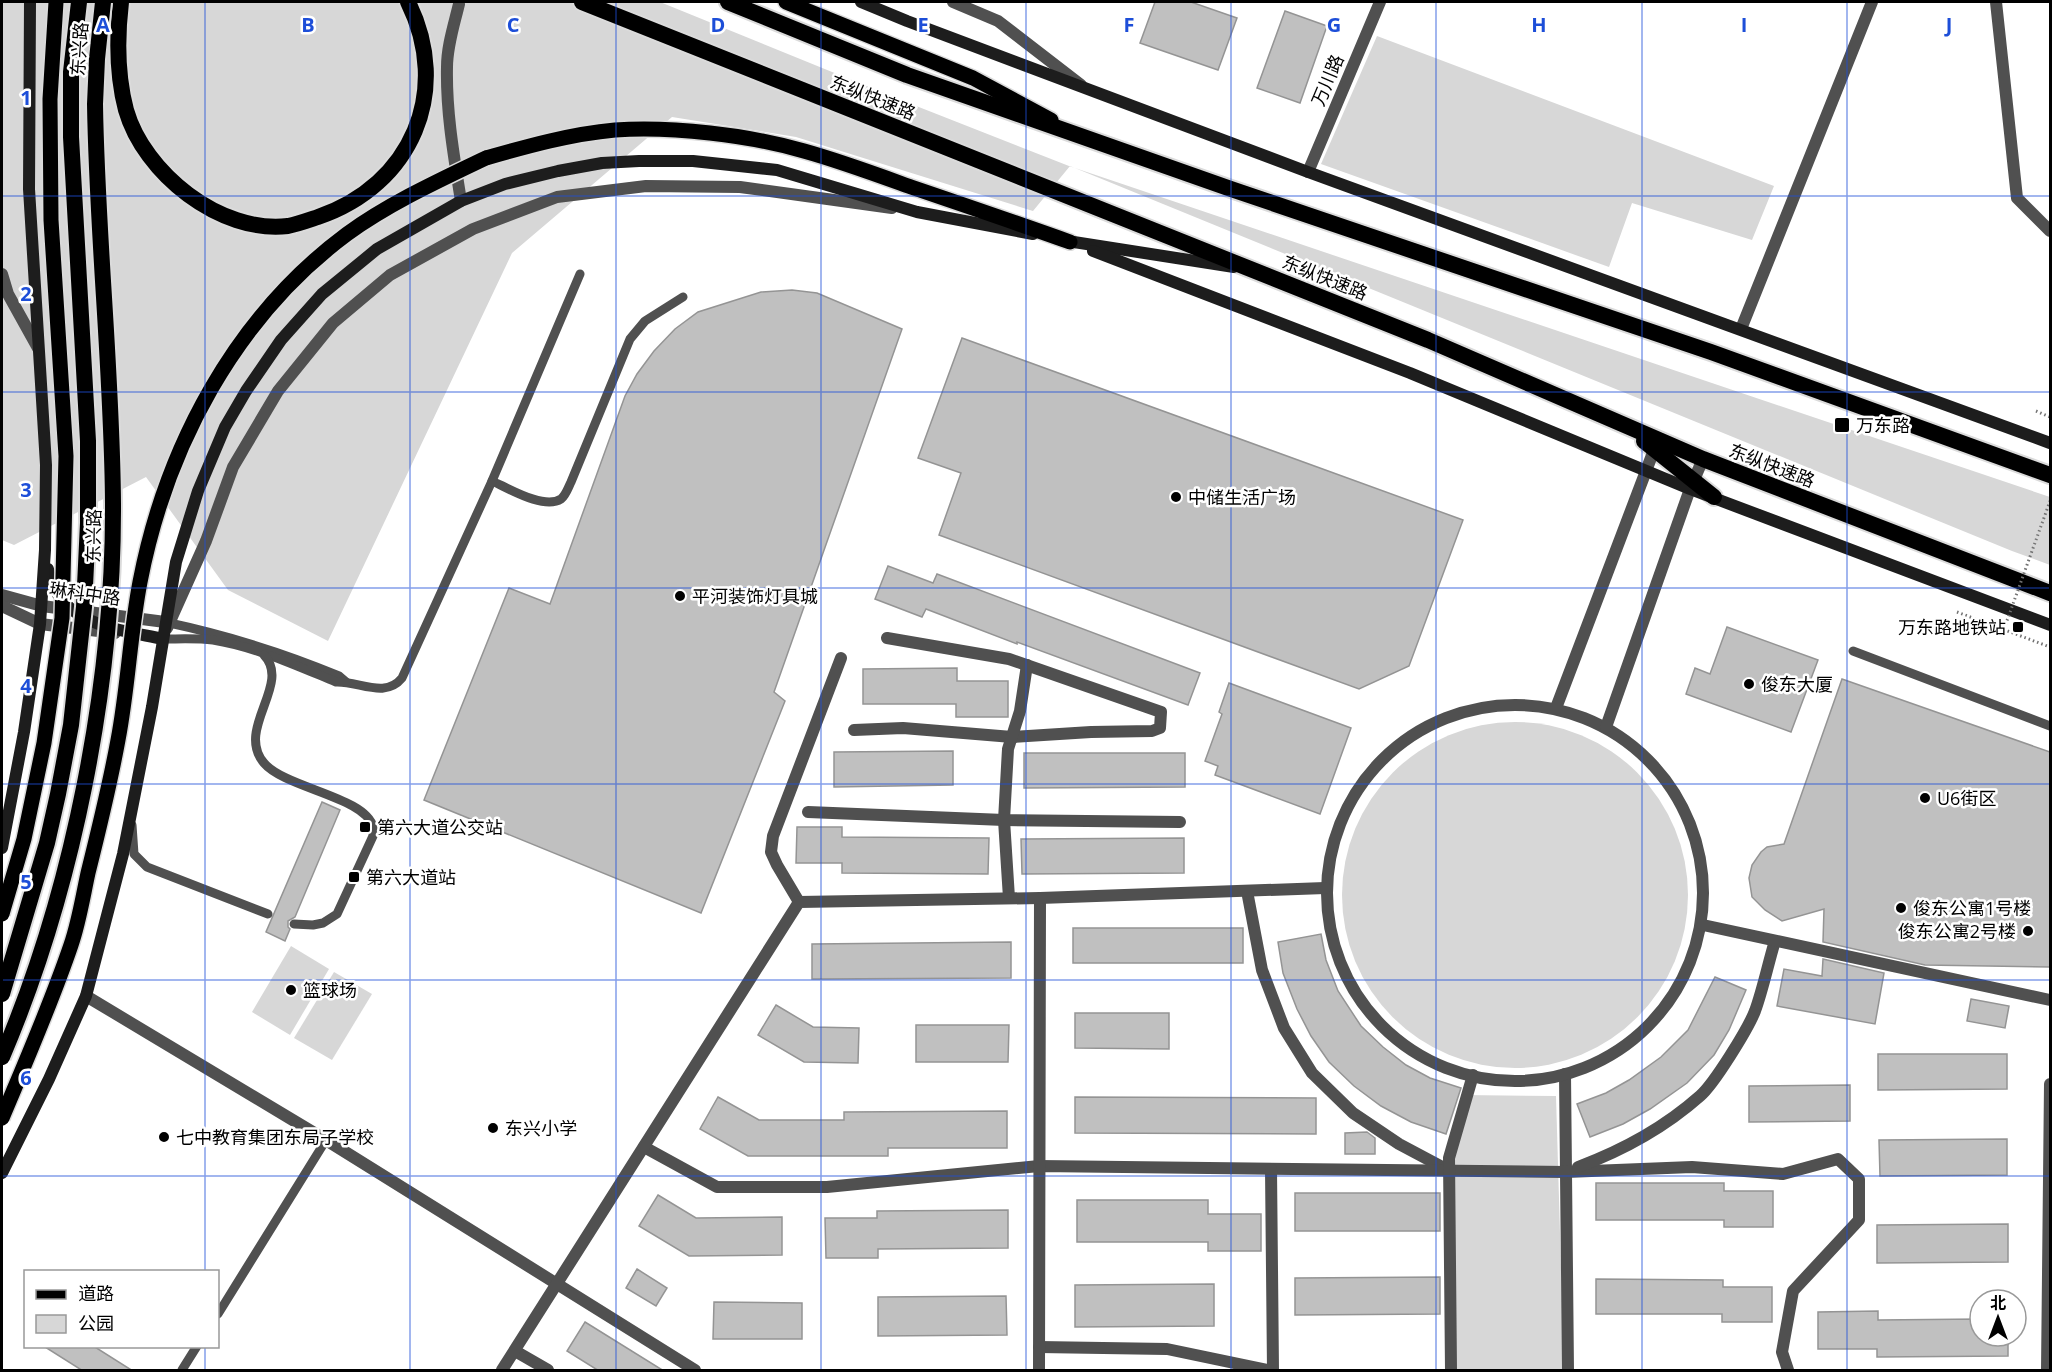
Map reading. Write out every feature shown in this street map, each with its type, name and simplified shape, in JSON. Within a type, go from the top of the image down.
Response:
[{"type":"highway","name":"东兴路","points":[[2,994],[47,843],[58,794],[72,725],[84,607],[88,523],[88,441],[71,137],[72,72],[79,2]]},
{"type":"highway","name":"东兴路","points":[[2,1057],[39,957],[72,841],[88,764],[108,627],[113,502],[107,336],[96,152],[97,59],[103,2]]},
{"type":"highway","points":[[121,2],[119,44],[121,81],[126,111],[145,150],[171,182],[210,208],[232,218],[260,224],[287,226],[338,210],[360,198],[379,182],[400,158],[411,140],[425,95],[426,71],[417,23],[408,2]]},
{"type":"highway","name":"东纵快速路","points":[[582,2],[1259,271],[1428,340],[1627,427],[1655,445],[1692,485],[1714,497]]},
{"type":"highway","name":"东纵快速路","points":[[728,2],[907,75],[1711,352],[2050,475]]},
{"type":"highway","name":"东纵快速路","points":[[1655,445],[1703,459],[2050,593]]},
{"type":"main road","points":[[2,848],[22,744],[40,624],[45,550],[46,465],[29,189],[30,2]]},
{"type":"main road","points":[[2,914],[24,838],[44,743],[62,618],[66,456],[51,220],[50,99],[56,2]]},
{"type":"main road","points":[[786,2],[974,78],[1080,136]]},
{"type":"main road","points":[[861,2],[1308,172],[2050,443]]},
{"type":"main road","points":[[2,1118],[38,1034],[72,942],[119,738],[140,583],[167,480],[192,422],[240,342],[288,286],[314,261],[347,234],[388,207],[486,158],[537,144],[615,130],[674,130],[750,139],[802,150],[1070,242],[1410,373],[1645,471],[1692,485]]},
{"type":"main road","points":[[2,1173],[49,1080],[86,996],[123,854],[152,707],[176,562],[184,532],[210,459],[246,390],[281,340],[321,294],[377,249],[461,201],[505,184],[558,171],[602,164],[630,161],[693,161],[777,170],[916,212],[1070,242],[1259,271]]},
{"type":"main road","points":[[1714,497],[2050,625]]},
{"type":"main road","points":[[45,550],[49,576],[56,592],[69,609],[89,621],[162,639]]},
{"type":"street","points":[[953,2],[998,21],[1084,87]]},
{"type":"street","name":"万川路","points":[[1308,172],[1380,2]]},
{"type":"street","points":[[1741,329],[1872,2]]},
{"type":"street","points":[[1996,2],[2017,198],[2050,231]]},
{"type":"street","points":[[459,4],[449,44],[447,66],[450,127],[461,201]]},
{"type":"street","points":[[167,622],[206,542],[233,468],[278,391],[333,324],[390,275],[473,229],[557,197],[646,186],[740,187],[916,212]]},
{"type":"street","points":[[2,274],[8,294],[38,348]]},
{"type":"street","points":[[1556,708],[1655,445]]},
{"type":"street","points":[[1606,727],[1703,459]]},
{"type":"street","name":"琳科中路","points":[[2,595],[42,606],[167,622]]},
{"type":"street","name":"琳科中路","points":[[2,606],[40,624],[162,639]]},
{"type":"street","points":[[854,730],[903,728],[1012,736],[1152,731],[1160,728],[1161,712],[1009,659],[887,638]]},
{"type":"street","points":[[799,902],[771,852],[773,836],[841,658]]},
{"type":"street","points":[[1009,898],[1004,820],[1008,749],[1020,711],[1027,665]]},
{"type":"street","points":[[1501,704],[1556,708],[1606,727],[1644,754],[1675,790],[1695,832],[1705,878],[1703,925],[1685,979],[1652,1024],[1606,1059],[1565,1074],[1553,1078],[1497,1081],[1442,1067],[1393,1038],[1356,995],[1332,944],[1325,888],[1335,833],[1360,784],[1398,744],[1447,716],[1501,704]]},
{"type":"street","points":[[808,812],[1004,820],[1180,822]]},
{"type":"street","points":[[799,902],[1040,898],[1325,888]]},
{"type":"street","points":[[1247,891],[1262,970],[1284,1028],[1312,1073],[1353,1113],[1399,1144],[1449,1171]]},
{"type":"street","points":[[1039,1371],[1040,898]]},
{"type":"street","points":[[502,1371],[799,902]]},
{"type":"street","points":[[1703,925],[2050,1000]]},
{"type":"street","points":[[1566,1172],[1603,1158],[1651,1131],[1702,1095],[1729,1057],[1754,1013],[1774,941]]},
{"type":"street","points":[[86,996],[326,1140],[695,1371]]},
{"type":"street","points":[[1565,1074],[1568,1371]]},
{"type":"street","points":[[1450,1371],[1449,1158],[1473,1075]]},
{"type":"street","points":[[2047,1371],[2050,1084]]},
{"type":"street","points":[[644,1147],[717,1187],[827,1187],[1039,1166],[1566,1172],[1692,1167],[1783,1174],[1838,1159],[1859,1179],[1858,1220],[1793,1291],[1782,1352],[1788,1371]]},
{"type":"street","points":[[1039,1347],[1167,1349],[1271,1371],[1271,1168]]},
{"type":"street","points":[[515,1351],[548,1371]]},
{"type":"lane","points":[[162,639],[213,640],[264,655],[336,682],[388,689],[397,685],[492,481],[580,274]]},
{"type":"lane","points":[[492,481],[538,501],[559,500],[571,482],[630,339],[645,321],[683,297]]},
{"type":"lane","points":[[167,622],[198,628],[270,649],[339,675],[346,682]]},
{"type":"lane","points":[[1853,651],[2050,726]]},
{"type":"lane","points":[[264,655],[271,664],[273,675],[256,734],[257,753],[271,770],[291,781],[362,811],[373,826],[373,836],[338,914],[323,923],[294,924]]},
{"type":"lane","points":[[131,810],[134,854],[147,867],[268,914]]},
{"type":"lane","points":[[219,1312],[326,1140]]},
{"type":"lane","points":[[182,1371],[196,1348]]},
{"type":"path","points":[[2036,411],[2050,417]]},
{"type":"path","points":[[2004,629],[2050,501]]},
{"type":"path","points":[[1957,612],[2050,647]]},
{"type":"green space","points":[[2,2],[660,2],[1070,166],[1033,211],[796,137],[672,117],[512,253],[328,641],[228,590],[146,477],[14,545],[2,540]]},
{"type":"green space","points":[[1377,36],[1774,186],[1752,240],[1632,203],[1609,267],[1321,164]]},
{"type":"green space","points":[[1075,168],[2050,497],[2050,565],[2012,551]]},
{"type":"green space","points":[[1515,722],[1549,726],[1581,735],[1611,751],[1637,773],[1659,799],[1675,829],[1684,861],[1688,895],[1684,929],[1675,961],[1659,991],[1637,1017],[1611,1039],[1581,1055],[1549,1064],[1515,1068],[1481,1064],[1449,1055],[1419,1039],[1393,1017],[1371,991],[1355,961],[1346,929],[1342,895],[1346,861],[1355,829],[1371,799],[1393,773],[1419,751],[1449,735],[1481,726]]},
{"type":"green space","name":"篮球场","points":[[291,946],[329,969],[290,1035],[252,1012]]},
{"type":"green space","name":"篮球场","points":[[334,972],[372,994],[332,1060],[294,1038]]},
{"type":"green space","points":[[1462,1095],[1556,1096],[1564,1370],[1454,1370],[1453,1141]]},
{"type":"building","points":[[1155,2],[1191,2],[1237,18],[1218,70],[1140,43]]},
{"type":"building","points":[[1285,11],[1327,26],[1300,103],[1257,88]]},
{"type":"building","name":"平河装饰灯具城","points":[[792,290],[817,293],[902,329],[774,692],[785,701],[701,913],[424,800],[509,588],[550,604],[625,396],[637,374],[654,351],[675,329],[698,312],[761,292]]},
{"type":"building","name":"中储生活广场","points":[[962,338],[1463,520],[1409,666],[1359,689],[939,535],[961,473],[918,458]]},
{"type":"building","points":[[888,566],[933,583],[937,574],[1200,673],[1188,705],[926,609],[922,617],[875,599]]},
{"type":"building","name":"俊东大厦","points":[[1727,627],[1818,660],[1791,732],[1686,694],[1695,668],[1710,674]]},
{"type":"building","points":[[957,668],[957,681],[1008,681],[1008,717],[956,717],[956,704],[863,704],[863,669]]},
{"type":"building","name":"U6街区","points":[[1842,679],[2050,752],[2050,967],[1925,965],[1823,942],[1824,909],[1782,921],[1765,910],[1752,897],[1749,878],[1752,865],[1767,847],[1784,844]]},
{"type":"building","points":[[1229,683],[1351,728],[1320,814],[1215,775],[1218,766],[1205,761],[1222,714],[1219,712]]},
{"type":"building","points":[[953,751],[953,785],[834,787],[834,752]]},
{"type":"building","points":[[1024,753],[1185,753],[1185,787],[1024,788]]},
{"type":"building","points":[[322,802],[340,810],[295,917],[288,921],[290,929],[285,941],[266,932]]},
{"type":"building","points":[[797,827],[842,827],[842,837],[989,838],[988,874],[842,873],[842,863],[796,863]]},
{"type":"building","points":[[1184,838],[1184,873],[1022,874],[1021,839]]},
{"type":"building","points":[[1073,928],[1243,928],[1243,963],[1073,963]]},
{"type":"building","points":[[1321,934],[1326,960],[1338,991],[1361,1026],[1406,1065],[1430,1078],[1461,1088],[1446,1134],[1411,1122],[1381,1106],[1354,1086],[1329,1062],[1311,1036],[1297,1009],[1283,973],[1278,942]]},
{"type":"building","points":[[1011,942],[1011,978],[812,979],[812,944]]},
{"type":"building","points":[[1823,959],[1884,973],[1875,1024],[1777,1006],[1784,969],[1822,976]]},
{"type":"building","points":[[1715,977],[1746,990],[1729,1030],[1714,1055],[1687,1083],[1650,1109],[1623,1124],[1590,1137],[1577,1104],[1606,1093],[1661,1057],[1688,1030]]},
{"type":"building","points":[[1971,999],[2009,1006],[2005,1028],[1967,1021]]},
{"type":"building","points":[[776,1005],[813,1027],[859,1028],[858,1063],[804,1062],[758,1035]]},
{"type":"building","points":[[1075,1013],[1169,1013],[1169,1049],[1075,1048]]},
{"type":"building","points":[[916,1025],[1009,1025],[1008,1062],[916,1062]]},
{"type":"building","points":[[1878,1054],[2007,1054],[2007,1089],[1878,1090]]},
{"type":"building","points":[[1850,1085],[1850,1121],[1749,1122],[1749,1086]]},
{"type":"building","points":[[718,1097],[759,1120],[844,1120],[844,1112],[1007,1111],[1007,1148],[888,1148],[888,1156],[748,1156],[700,1129]]},
{"type":"building","points":[[1075,1097],[1316,1098],[1316,1134],[1075,1133]]},
{"type":"building","points":[[1367,1132],[1375,1138],[1375,1154],[1345,1154],[1345,1133]]},
{"type":"building","points":[[2007,1139],[2007,1175],[1880,1176],[1879,1140]]},
{"type":"building","points":[[1596,1183],[1724,1183],[1724,1191],[1773,1191],[1773,1227],[1724,1227],[1724,1220],[1596,1220]]},
{"type":"building","points":[[1295,1193],[1440,1193],[1440,1231],[1295,1231]]},
{"type":"building","points":[[658,1195],[696,1218],[782,1217],[782,1255],[689,1256],[639,1226]]},
{"type":"building","points":[[1077,1200],[1208,1200],[1208,1214],[1261,1214],[1261,1251],[1208,1251],[1208,1242],[1077,1242]]},
{"type":"building","points":[[1008,1210],[1008,1248],[878,1249],[878,1258],[826,1258],[825,1218],[877,1218],[877,1211]]},
{"type":"building","points":[[2008,1224],[2008,1262],[1877,1263],[1877,1225]]},
{"type":"building","points":[[637,1269],[667,1288],[656,1306],[626,1288]]},
{"type":"building","points":[[1440,1277],[1440,1314],[1295,1315],[1295,1278]]},
{"type":"building","points":[[1596,1279],[1723,1280],[1723,1287],[1772,1287],[1772,1322],[1722,1322],[1722,1314],[1596,1314]]},
{"type":"building","points":[[1214,1284],[1214,1326],[1075,1327],[1075,1285]]},
{"type":"building","points":[[1006,1296],[1007,1335],[878,1336],[878,1297]]},
{"type":"building","points":[[714,1302],[802,1303],[802,1339],[713,1339]]},
{"type":"building","points":[[1878,1311],[1878,1320],[1968,1319],[1968,1348],[2008,1348],[2008,1356],[1877,1357],[1877,1349],[1818,1349],[1818,1312]]},
{"type":"building","points":[[585,1322],[664,1371],[599,1371],[567,1351]]},
{"type":"building","points":[[47,1348],[97,1348],[133,1371],[83,1371]]},
{"type":"place","name":"万东路","points":[[1842,425]]},
{"type":"place","name":"中储生活广场","points":[[1176,497]]},
{"type":"place","name":"平河装饰灯具城","points":[[680,596]]},
{"type":"place","name":"万东路地铁站","points":[[2018,627]]},
{"type":"place","name":"俊东大厦","points":[[1749,684]]},
{"type":"place","name":"U6街区","points":[[1925,798]]},
{"type":"place","name":"第六大道公交站","points":[[365,827]]},
{"type":"place","name":"第六大道站","points":[[354,877]]},
{"type":"place","name":"俊东公寓1号楼","points":[[1901,908]]},
{"type":"place","name":"俊东公寓2号楼","points":[[2028,931]]},
{"type":"place","name":"篮球场","points":[[291,990]]},
{"type":"place","name":"东兴小学","points":[[493,1128]]},
{"type":"place","name":"七中教育集团东局子学校","points":[[164,1137]]}]
